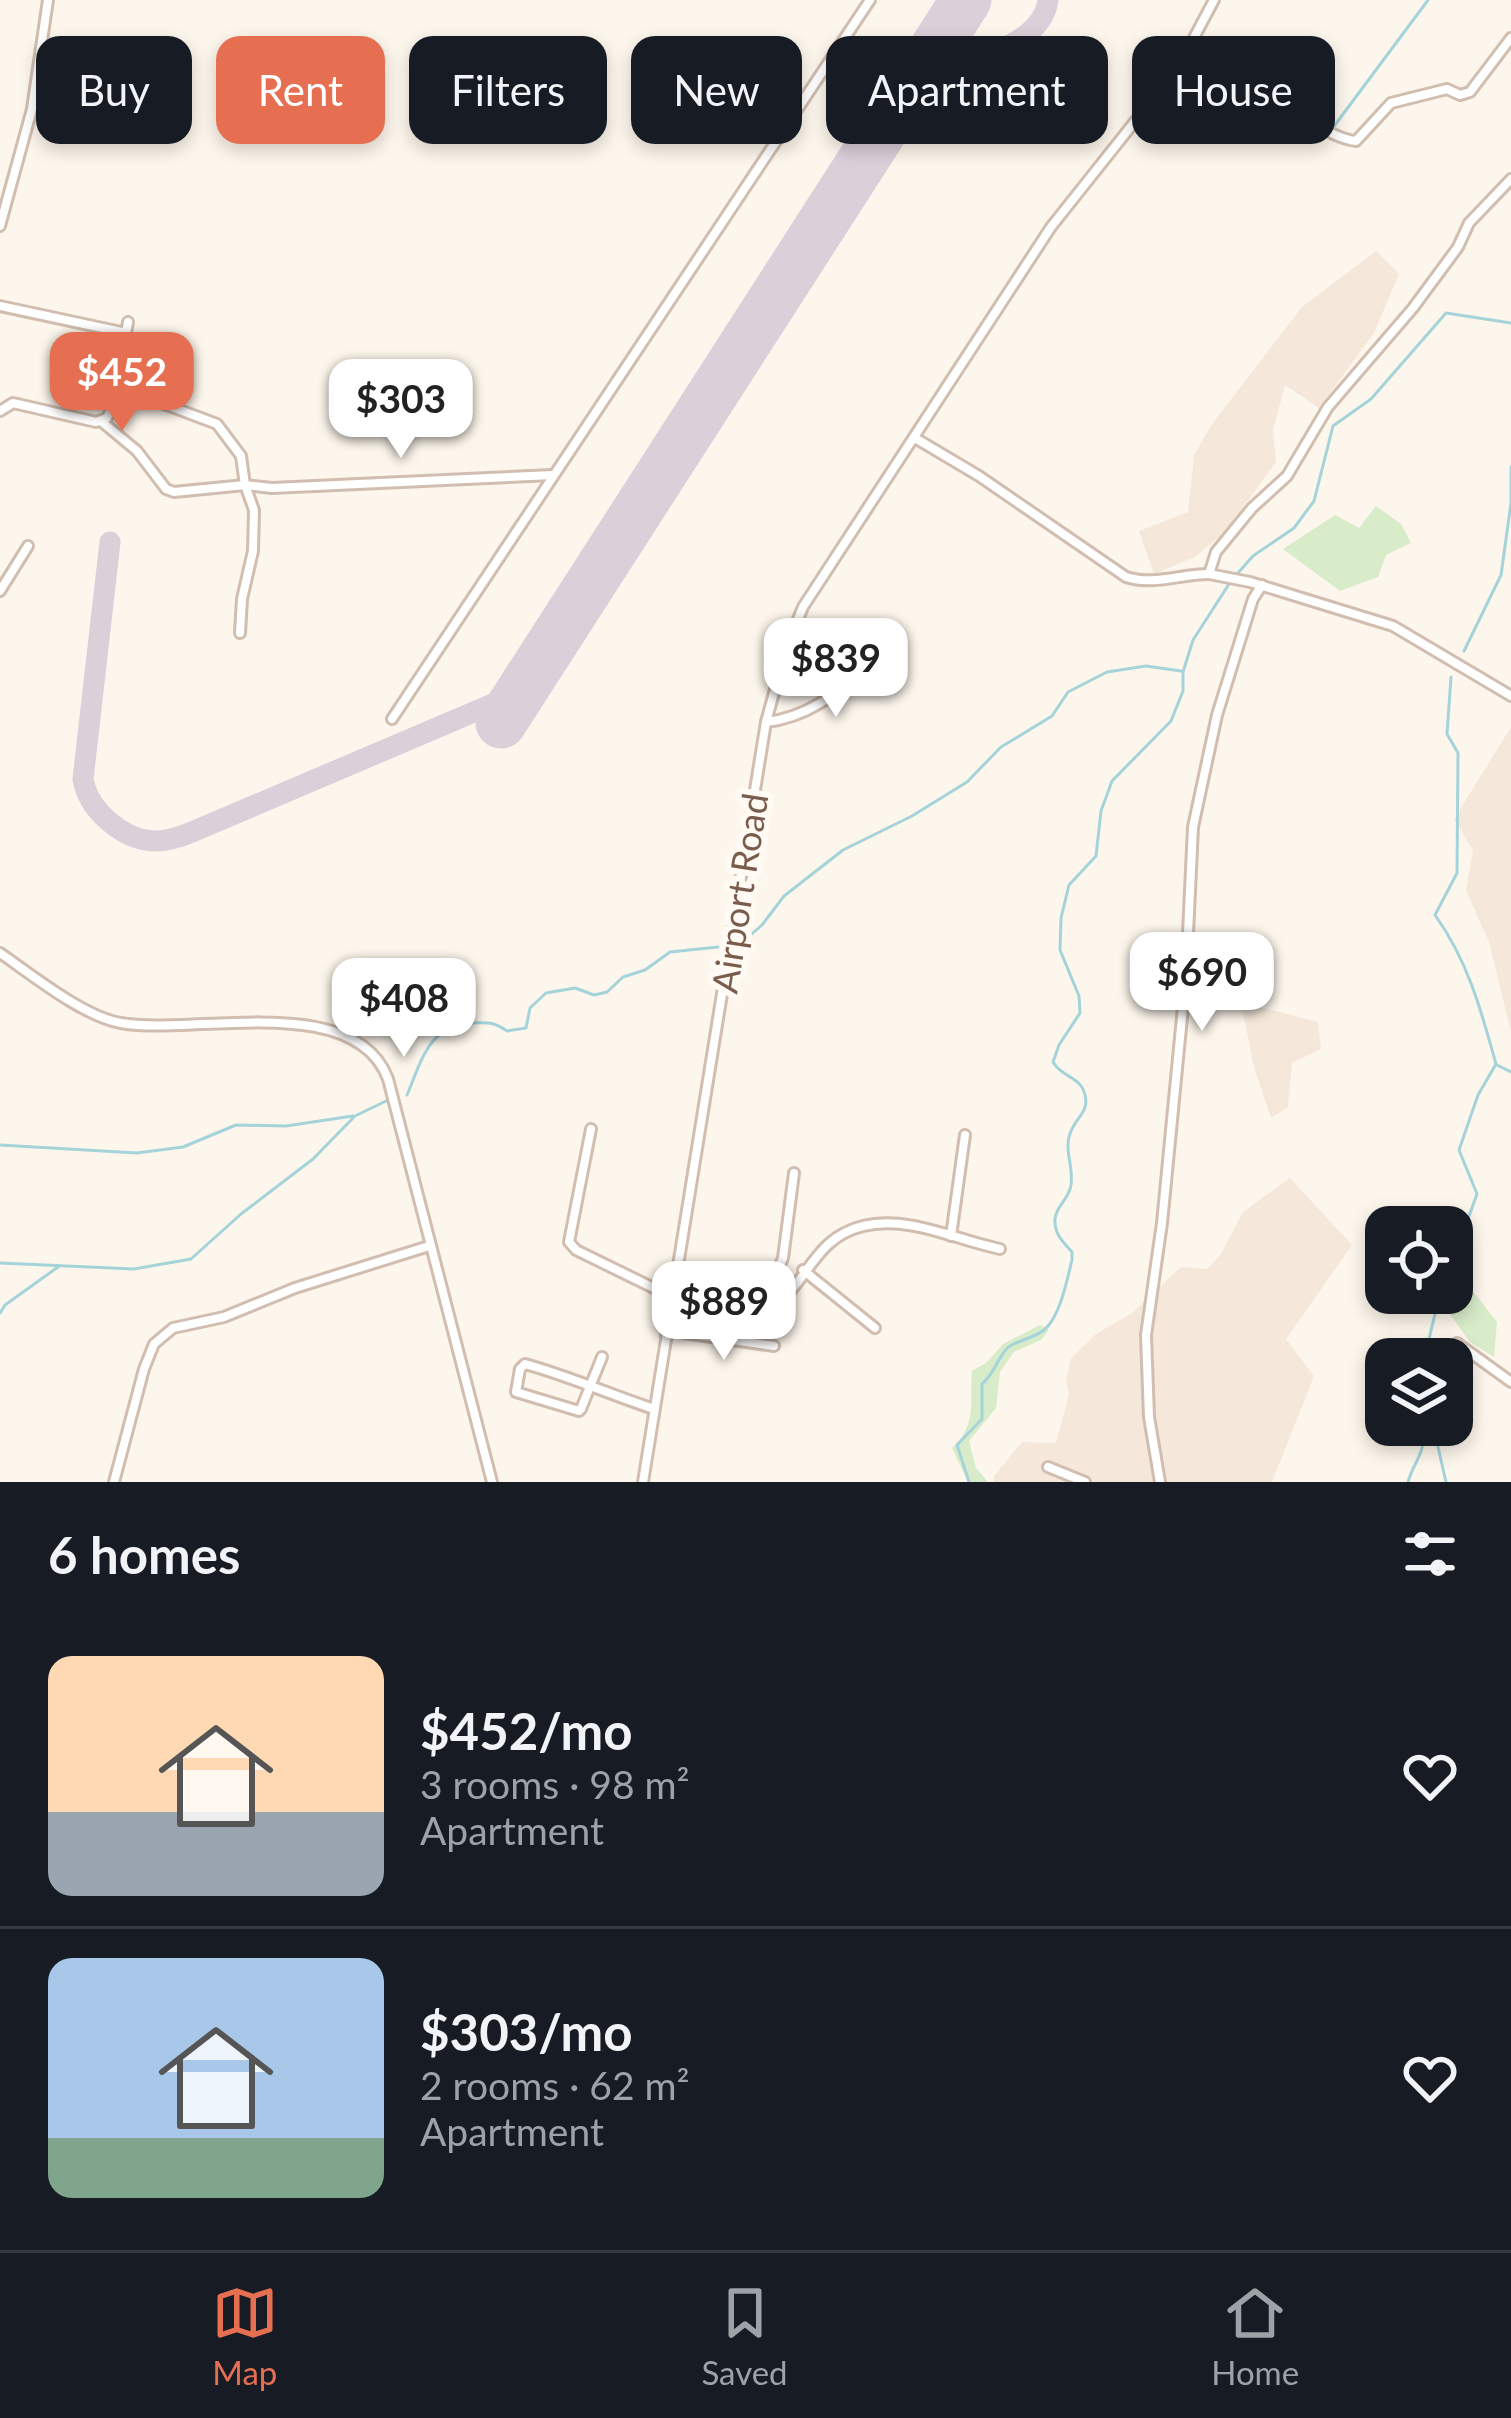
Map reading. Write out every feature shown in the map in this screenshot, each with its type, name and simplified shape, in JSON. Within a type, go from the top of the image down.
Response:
[{"type":"street","points":[[0,226],[32,109],[48,0]]},
{"type":"street","points":[[392,719],[870,0]]},
{"type":"street","name":"Airport Road","points":[[1197,36],[1214,0]]},
{"type":"street","points":[[1335,132],[1356,141],[1391,103],[1448,89],[1470,92],[1511,38]]},
{"type":"street","name":"Airport Road","points":[[643,1482],[766,722],[786,650],[803,607],[935,401],[1051,227],[1132,123]]},
{"type":"street","points":[[1209,574],[1216,552],[1252,508],[1287,476],[1328,407],[1424,295],[1458,248],[1469,223],[1511,179]]},
{"type":"street","points":[[0,306],[127,327],[112,410],[101,421]]},
{"type":"street","points":[[119,376],[148,398],[217,424],[241,456],[254,510],[253,551],[240,633]]},
{"type":"street","points":[[0,411],[13,403],[32,404],[101,421],[137,451],[166,489],[555,475]]},
{"type":"street","points":[[915,438],[1126,577],[1154,582],[1209,574],[1262,585],[1393,626],[1511,696]]},
{"type":"street","points":[[1,586],[28,546]]},
{"type":"street","points":[[1160,1482],[1149,1417],[1146,1335],[1186,976],[1192,827],[1217,716],[1253,599],[1262,585]]},
{"type":"street","points":[[766,722],[788,720],[812,709],[878,658]]},
{"type":"street","points":[[0,953],[117,1023],[269,1022],[321,1030],[367,1045],[378,1056],[388,1079],[492,1482]]},
{"type":"street","points":[[591,1130],[569,1242],[576,1250],[674,1298]]},
{"type":"street","points":[[951,1236],[965,1136]]},
{"type":"street","points":[[759,1312],[783,1258],[794,1173]]},
{"type":"street","points":[[666,1334],[707,1320],[759,1312],[778,1302],[832,1240],[862,1226],[900,1225],[1000,1249]]},
{"type":"street","points":[[114,1482],[144,1369],[154,1344],[173,1328],[224,1317],[295,1288],[429,1246]]},
{"type":"street","points":[[803,1270],[874,1328]]},
{"type":"street","points":[[682,1332],[774,1346]]},
{"type":"street","points":[[1473,1355],[1511,1382]]},
{"type":"street","points":[[602,1357],[590,1387],[579,1411],[516,1391],[525,1364],[590,1387],[653,1409]]},
{"type":"street","points":[[1048,1468],[1085,1482]]},
{"type":"shaded area","points":[[1376,251],[1399,274],[1374,333],[1319,408],[1285,385],[1273,430],[1276,462],[1225,532],[1195,557],[1154,574],[1139,531],[1188,512],[1194,455],[1212,424],[1302,307]]},
{"type":"shaded area","points":[[1511,727],[1511,1032],[1489,942],[1466,890],[1473,850],[1454,819]]},
{"type":"shaded area","points":[[1241,1002],[1318,1022],[1321,1049],[1292,1063],[1288,1107],[1271,1118],[1254,1067]]},
{"type":"shaded area","points":[[1290,1178],[1352,1245],[1286,1339],[1314,1376],[1272,1482],[994,1482],[1022,1442],[1056,1443],[1069,1394],[1066,1380],[1071,1358],[1096,1334],[1132,1313],[1181,1267],[1207,1269],[1221,1254],[1243,1212]]},
{"type":"green space","points":[[1376,506],[1401,524],[1411,543],[1386,555],[1378,577],[1340,591],[1283,549],[1335,515],[1359,528]]},
{"type":"green space","points":[[1473,1291],[1497,1322],[1494,1357],[1467,1338],[1450,1314],[1473,1314]]},
{"type":"green space","points":[[1040,1325],[1049,1330],[1041,1340],[1014,1352],[1000,1372],[996,1408],[969,1441],[976,1468],[988,1482],[968,1482],[952,1448],[969,1421],[972,1371],[1003,1344]]},
{"type":"waterway","points":[[1335,125],[1428,0]]},
{"type":"waterway","points":[[969,1482],[957,1445],[982,1419],[982,1384],[1006,1349],[1050,1324],[1072,1260],[1055,1219],[1071,1185],[1069,1136],[1086,1101],[1080,1084],[1053,1062],[1080,1013],[1079,996],[1060,950],[1061,918],[1069,885],[1096,856],[1101,811],[1112,781],[1171,721],[1183,691],[1183,672],[1193,640],[1231,581],[1253,556],[1294,528],[1314,501],[1333,426],[1371,399],[1446,313],[1511,323]]},
{"type":"waterway","points":[[1464,651],[1501,575],[1511,467]]},
{"type":"waterway","points":[[736,948],[784,896],[843,850],[967,782],[1001,747],[1052,716],[1068,692],[1107,672],[1146,666],[1181,671]]},
{"type":"waterway","points":[[1451,677],[1447,734],[1458,753],[1457,873],[1435,915],[1465,968],[1496,1064],[1478,1095],[1459,1150],[1477,1194],[1473,1206]]},
{"type":"waterway","points":[[407,1095],[429,1047],[445,1031],[478,1023],[507,1031],[526,1028],[530,1008],[546,993],[575,988],[594,995],[607,992],[623,977],[645,970],[670,952],[718,947]]},
{"type":"waterway","points":[[1497,1065],[1511,1072]]},
{"type":"waterway","points":[[0,1263],[134,1269],[191,1259],[313,1159],[355,1116],[386,1101]]},
{"type":"waterway","points":[[0,1145],[137,1153],[183,1147],[236,1125],[286,1126],[353,1116]]},
{"type":"waterway","points":[[0,1313],[58,1267]]},
{"type":"waterway","points":[[1429,1338],[1435,1314]]},
{"type":"waterway","points":[[1408,1482],[1422,1446]]},
{"type":"waterway","points":[[1438,1446],[1446,1482]]},
{"type":"taxiway","points":[[1024,36],[1041,18],[1048,0]]},
{"type":"taxiway","points":[[951,36],[954,19]]},
{"type":"taxiway","points":[[110,542],[83,779],[99,812],[130,835],[158,841],[183,836],[521,692]]},
{"type":"runway","points":[[501,723],[966,0]]}]
